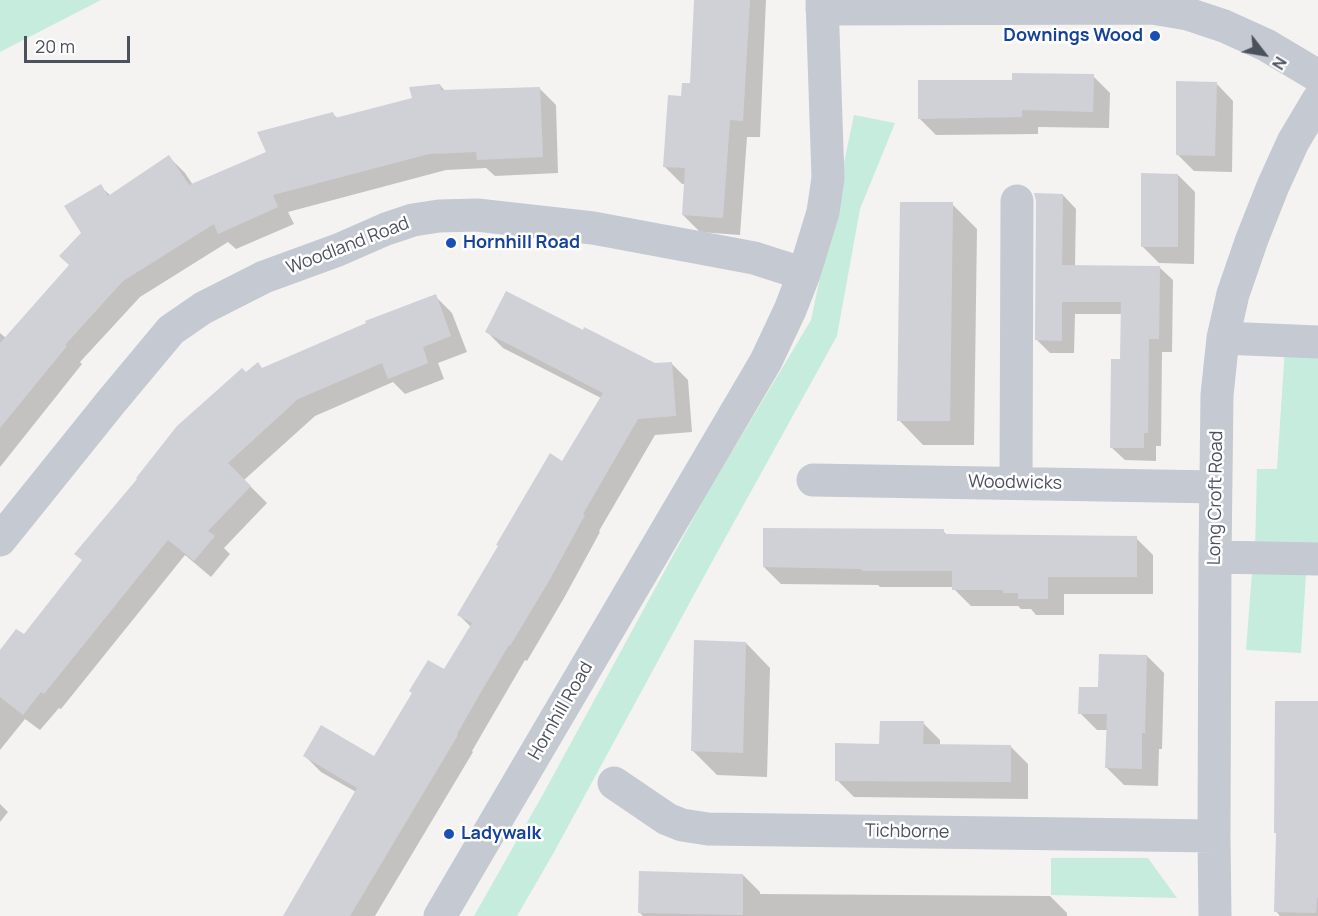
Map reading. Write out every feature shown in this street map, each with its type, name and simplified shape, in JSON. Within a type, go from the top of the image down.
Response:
[{"type":"street","points":[[822,4],[1043,4],[1152,8],[1188,14],[1224,26],[1266,45],[1318,76]]},
{"type":"street","name":"Hornhill Road","points":[[440,916],[766,361],[790,310],[823,212],[828,178],[822,4]]},
{"type":"street","name":"Long Croft Road","points":[[1215,916],[1217,395],[1223,338],[1233,294],[1273,186],[1306,148],[1318,100]]},
{"type":"street","points":[[1016,483],[1017,201]]},
{"type":"street","name":"Woodland Road","points":[[0,540],[171,330],[203,308],[264,277],[413,220],[439,216],[477,215],[593,228],[754,258],[804,274]]},
{"type":"street","points":[[1223,338],[1318,342]]},
{"type":"street","name":"Woodwicks","points":[[813,480],[1216,487]]},
{"type":"street","points":[[1215,556],[1318,558]]},
{"type":"street","name":"Tichborne","points":[[614,783],[667,819],[682,825],[708,829],[1214,836]]},
{"type":"green space","points":[[0,0],[101,0],[0,52]]},
{"type":"green space","points":[[854,115],[895,123],[860,209],[837,336],[517,916],[474,916],[706,495],[811,320]]},
{"type":"green space","points":[[1285,347],[1318,348],[1318,551],[1255,550],[1257,469],[1277,469]]},
{"type":"green space","points":[[1253,559],[1307,559],[1301,653],[1246,650]]},
{"type":"green space","points":[[1051,858],[1148,858],[1177,898],[1051,895]]},
{"type":"building","points":[[694,0],[750,0],[743,121],[730,120],[723,218],[682,215],[685,168],[663,167],[668,95],[681,96],[682,83],[690,83]]},
{"type":"building","points":[[1012,73],[1094,74],[1093,112],[1022,110],[1022,117],[918,119],[918,80],[1012,80]]},
{"type":"building","points":[[1176,81],[1217,82],[1215,156],[1176,155]]},
{"type":"building","points":[[440,84],[441,90],[540,87],[543,157],[477,160],[476,152],[429,154],[273,195],[278,207],[218,234],[214,224],[123,281],[65,345],[67,346],[0,428],[0,343],[69,265],[59,256],[81,233],[64,206],[101,184],[108,196],[169,155],[189,185],[266,152],[257,132],[333,112],[335,118],[412,98],[409,87]]},
{"type":"building","points":[[1141,173],[1178,174],[1178,247],[1141,247]]},
{"type":"building","points":[[1034,193],[1063,194],[1062,265],[1160,266],[1159,339],[1149,339],[1148,433],[1144,433],[1144,448],[1110,448],[1111,359],[1120,359],[1121,302],[1062,302],[1062,341],[1035,340],[1036,201]]},
{"type":"building","points":[[900,202],[953,202],[950,421],[897,421]]},
{"type":"building","points":[[506,291],[655,363],[672,362],[676,416],[638,419],[583,514],[585,515],[549,581],[350,916],[283,916],[357,788],[303,756],[321,725],[374,756],[412,693],[409,691],[428,660],[444,669],[472,623],[457,615],[550,453],[562,461],[603,393],[485,332]]},
{"type":"building","points":[[436,294],[451,336],[423,347],[428,363],[388,379],[382,363],[298,399],[228,463],[251,486],[208,531],[215,536],[194,561],[168,540],[44,694],[41,692],[23,715],[0,697],[0,650],[16,629],[24,634],[82,560],[74,554],[137,479],[177,426],[242,368],[246,372],[258,362],[262,368],[366,323],[365,321]]},
{"type":"building","points":[[763,528],[944,529],[944,534],[1137,536],[1137,577],[1048,577],[1048,599],[1018,599],[1018,593],[1003,593],[1003,590],[952,590],[952,571],[862,571],[861,569],[763,567]]},
{"type":"building","points":[[694,640],[746,642],[743,753],[691,751]]},
{"type":"building","points":[[1099,654],[1147,655],[1142,769],[1105,768],[1107,714],[1078,714],[1079,687],[1098,687]]},
{"type":"building","points":[[1275,701],[1318,701],[1318,898],[1316,913],[1274,912]]},
{"type":"building","points":[[880,721],[924,721],[923,744],[1011,745],[1011,782],[835,781],[835,743],[879,744]]},
{"type":"building","points":[[639,871],[743,874],[743,915],[638,913]]},
{"type":"place","name":"Downings Wood","points":[[1155,36]]},
{"type":"place","name":"Hornhill Road","points":[[451,243]]},
{"type":"place","name":"Ladywalk","points":[[449,834]]}]
